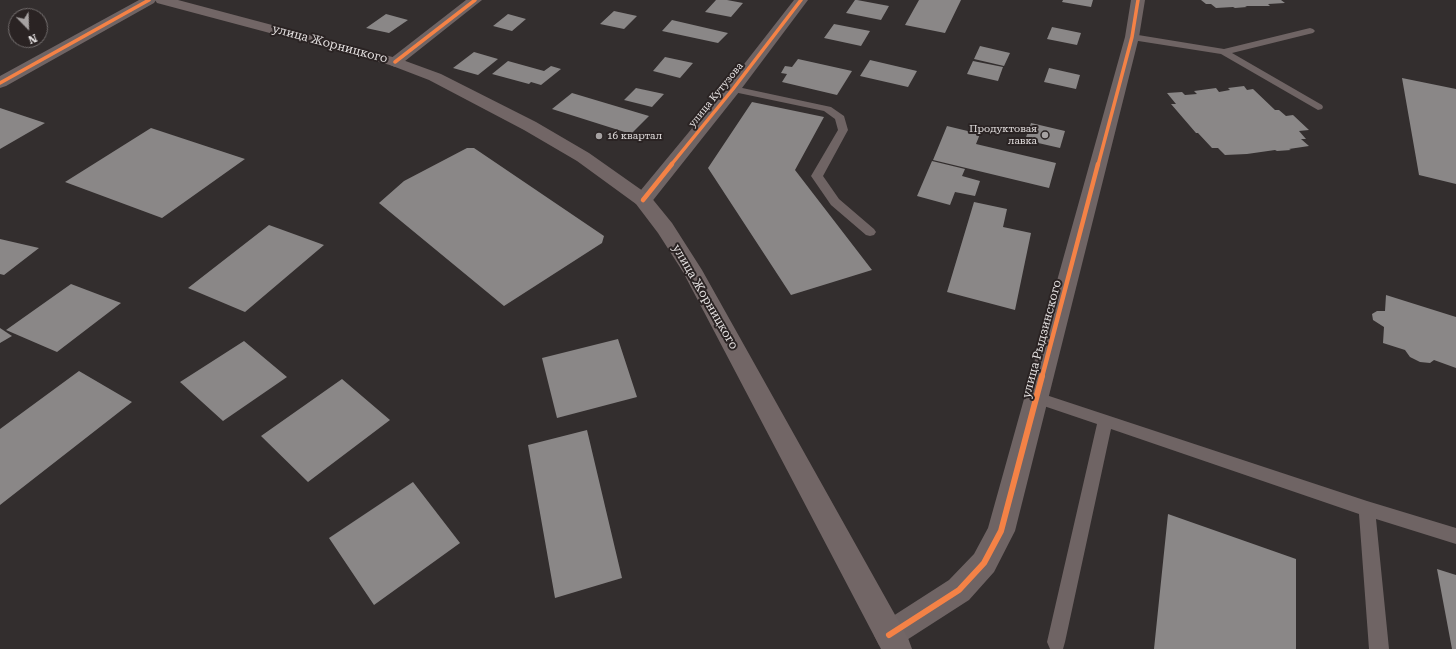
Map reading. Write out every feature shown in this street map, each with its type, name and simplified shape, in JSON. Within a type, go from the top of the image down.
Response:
[{"type":"main road","name":"улица Жорницкого","points":[[162,0],[395,62],[435,77],[530,126],[583,157],[643,200],[665,228],[692,270],[893,642]]},
{"type":"street","points":[[0,82],[149,0]]},
{"type":"street","points":[[395,62],[475,0]]},
{"type":"street","name":"улица Кутузова","points":[[643,200],[733,89],[801,0]]},
{"type":"street","name":"улица Рыдзинского","points":[[893,642],[959,590],[984,563],[1001,531],[1132,37],[1138,0]]},
{"type":"lane","points":[[1224,52],[1310,31]]},
{"type":"lane","points":[[1132,37],[1224,52],[1318,107]]},
{"type":"lane","points":[[733,89],[826,109],[840,118],[843,130],[817,176],[835,202],[870,232]]},
{"type":"lane","points":[[1037,398],[1367,509],[1456,536]]},
{"type":"lane","points":[[1056,642],[1105,422]]},
{"type":"lane","points":[[1367,509],[1379,649]]},
{"type":"building","points":[[716,0],[727,0],[743,3],[731,17],[705,12]]},
{"type":"building","points":[[855,0],[889,6],[881,20],[846,13]]},
{"type":"building","points":[[919,0],[961,0],[945,33],[905,25]]},
{"type":"building","points":[[1063,0],[1093,0],[1091,7],[1062,2]]},
{"type":"building","points":[[1201,0],[1281,0],[1285,3],[1268,4],[1270,6],[1216,8]]},
{"type":"building","points":[[614,11],[637,16],[624,29],[600,24]]},
{"type":"building","points":[[386,14],[408,20],[389,33],[366,28]]},
{"type":"building","points":[[508,14],[526,19],[512,31],[493,26]]},
{"type":"building","points":[[672,20],[728,33],[718,43],[662,31]]},
{"type":"building","points":[[834,24],[870,31],[861,46],[824,38]]},
{"type":"building","points":[[1052,27],[1081,33],[1077,45],[1047,39]]},
{"type":"building","points":[[980,46],[1010,53],[1004,66],[974,59]]},
{"type":"building","points":[[474,52],[498,59],[478,75],[453,68]]},
{"type":"building","points":[[665,57],[693,63],[680,78],[653,71]]},
{"type":"building","points":[[798,59],[852,71],[837,95],[782,82],[787,74],[781,73],[785,66],[792,67]]},
{"type":"building","points":[[870,60],[917,71],[908,87],[860,76]]},
{"type":"building","points":[[508,61],[544,71],[551,66],[561,69],[541,85],[531,82],[529,84],[492,74]]},
{"type":"building","points":[[973,61],[1003,67],[998,81],[967,74]]},
{"type":"building","points":[[1049,68],[1080,75],[1076,89],[1044,82]]},
{"type":"building","points":[[1402,78],[1456,89],[1456,184],[1419,175]]},
{"type":"building","points":[[1244,86],[1247,90],[1253,89],[1275,110],[1279,110],[1286,116],[1293,115],[1309,130],[1299,131],[1306,139],[1301,139],[1309,146],[1289,149],[1291,150],[1275,150],[1225,155],[1218,148],[1212,148],[1198,133],[1196,133],[1171,104],[1176,104],[1167,93],[1182,92],[1185,95],[1197,94],[1194,91],[1216,88],[1219,92],[1230,90],[1228,88]]},
{"type":"building","points":[[636,88],[664,94],[652,107],[624,100]]},
{"type":"building","points":[[572,93],[649,116],[631,134],[552,109]]},
{"type":"building","points":[[752,102],[824,117],[795,170],[872,270],[791,295],[708,168]]},
{"type":"building","points":[[0,108],[45,123],[0,149]]},
{"type":"building","name":"Продуктовая лавка","points":[[1031,123],[1065,131],[1060,148],[1025,140]]},
{"type":"building","points":[[947,126],[980,134],[976,144],[1056,163],[1049,188],[933,160]]},
{"type":"building","points":[[151,128],[245,159],[162,218],[65,182]]},
{"type":"building","points":[[467,148],[474,148],[604,236],[602,243],[504,306],[379,203],[404,181]]},
{"type":"building","points":[[932,161],[965,169],[962,176],[980,181],[975,196],[955,192],[950,205],[917,196]]},
{"type":"building","points":[[974,202],[1007,209],[1003,227],[1031,233],[1015,310],[947,292]]},
{"type":"building","points":[[269,225],[324,245],[245,312],[188,288]]},
{"type":"building","points":[[0,239],[39,248],[4,275],[0,274]]},
{"type":"building","points":[[71,284],[121,303],[57,352],[6,330]]},
{"type":"building","points":[[1386,295],[1456,317],[1456,368],[1434,360],[1430,363],[1420,362],[1410,357],[1405,350],[1383,343],[1384,327],[1373,320],[1372,314],[1377,311],[1385,311]]},
{"type":"building","points":[[0,328],[12,336],[0,343]]},
{"type":"building","points":[[618,339],[637,397],[557,418],[542,358]]},
{"type":"building","points":[[244,341],[287,377],[223,421],[180,382]]},
{"type":"building","points":[[79,371],[132,402],[0,505],[0,429]]},
{"type":"building","points":[[342,379],[390,420],[308,482],[261,436]]},
{"type":"building","points":[[587,430],[622,578],[555,598],[528,445]]},
{"type":"building","points":[[413,482],[460,543],[374,605],[329,538]]},
{"type":"building","points":[[1168,514],[1296,559],[1296,649],[1154,649]]},
{"type":"building","points":[[1437,569],[1456,575],[1456,649],[1452,649]]},
{"type":"cycle path","points":[[0,83],[149,0]]},
{"type":"cycle path","points":[[395,62],[475,0]]},
{"type":"cycle path","points":[[643,200],[733,89],[801,0]]},
{"type":"cycle path","points":[[889,635],[959,590],[984,563],[1001,531],[1132,37],[1138,0]]},
{"type":"place","name":"Продуктовая лавка","points":[[1045,135]]},
{"type":"place","name":"16 квартал","points":[[599,136]]}]
